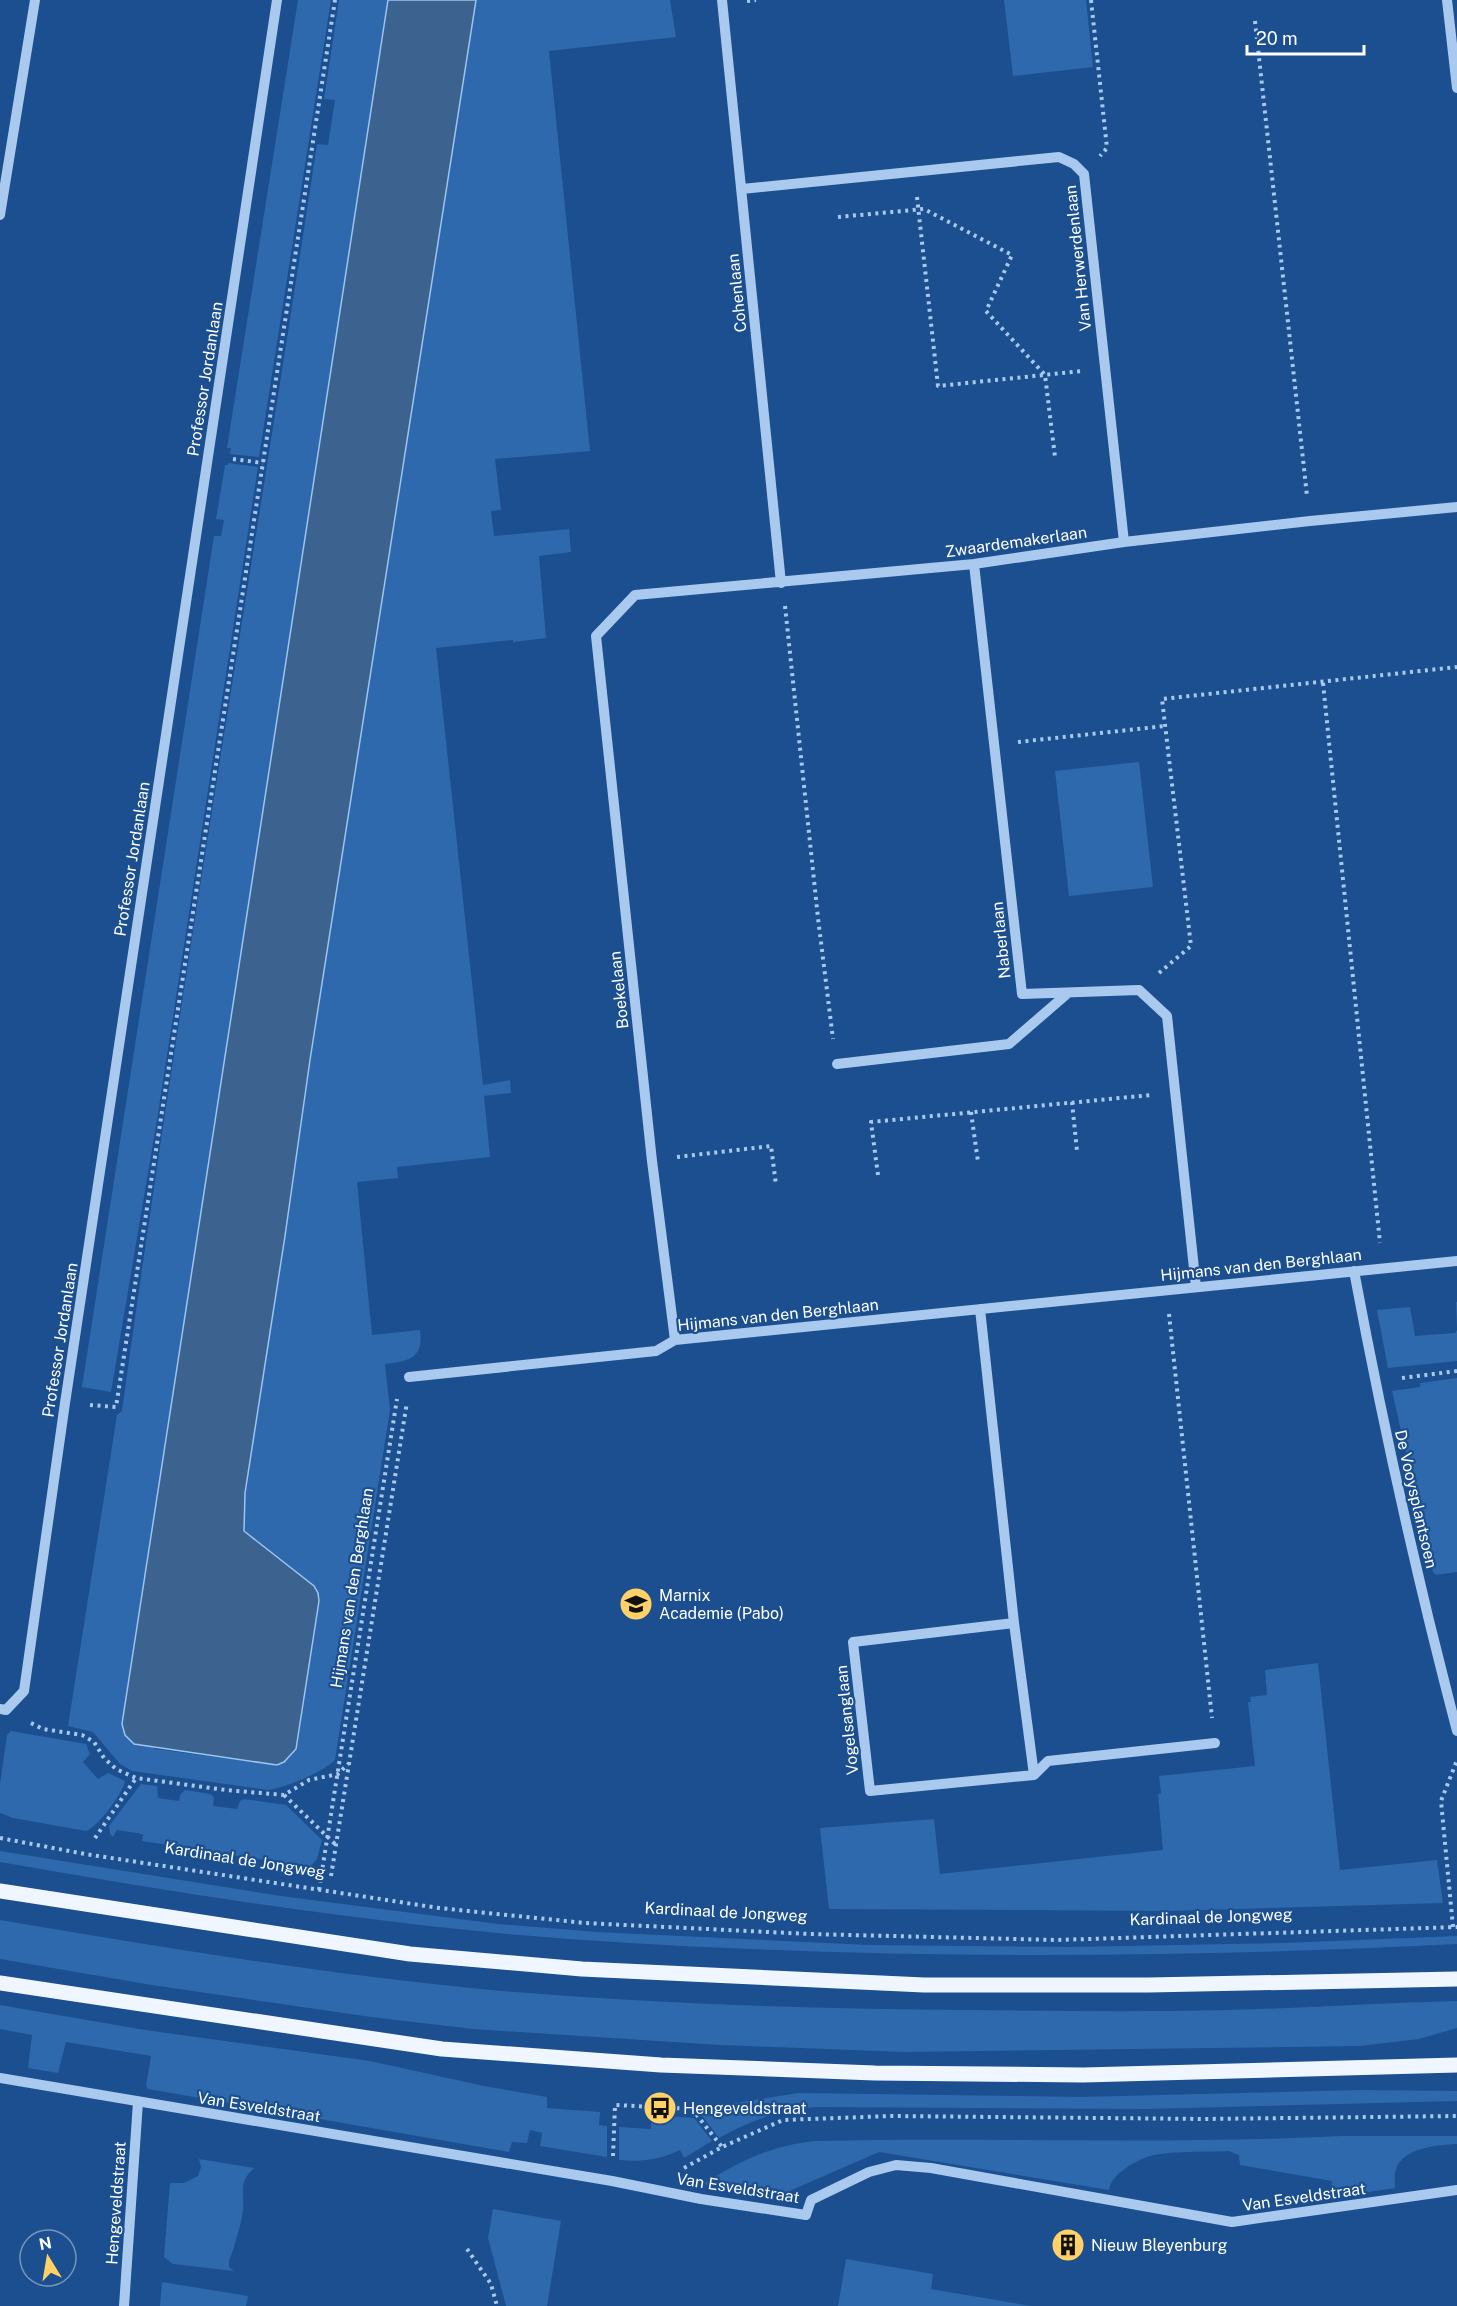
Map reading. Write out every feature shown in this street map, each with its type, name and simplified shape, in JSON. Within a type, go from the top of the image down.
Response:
[{"type":"main road","points":[[0,1891],[410,1954],[582,1969],[924,1985],[1149,1985],[1457,1980]]},
{"type":"main road","points":[[0,1983],[442,2049],[661,2066],[875,2073],[1083,2075],[1457,2065]]},
{"type":"street","points":[[0,215],[35,0]]},
{"type":"street","name":"Professor Jordanlaan","points":[[3,1710],[24,1691],[65,1403],[277,0]]},
{"type":"street","name":"Cohenlaan","points":[[722,0],[781,583]]},
{"type":"street","points":[[1447,0],[1457,88]]},
{"type":"street","name":"Van Herwerdenlaan","points":[[742,189],[1059,157],[1074,164],[1084,174],[1124,542]]},
{"type":"street","name":"Zwaardemakerlaan","points":[[596,636],[635,595],[974,564],[1124,542],[1457,507]]},
{"type":"street","name":"Naberlaan","points":[[974,564],[1022,994],[1139,990]]},
{"type":"street","name":"Boekelaan","points":[[596,636],[652,1161],[675,1340]]},
{"type":"street","points":[[1139,990],[1167,1016],[1196,1287]]},
{"type":"street","points":[[837,1064],[1009,1044],[1068,993]]},
{"type":"street","name":"Hijmans van den Berghlaan","points":[[409,1377],[656,1350],[675,1340],[1457,1261]]},
{"type":"street","name":"De Vooysplantsoen","points":[[1354,1271],[1374,1380],[1429,1624],[1457,1731]]},
{"type":"street","points":[[980,1309],[1014,1623],[1034,1775]]},
{"type":"street","name":"Vogelsanglaan","points":[[1014,1623],[853,1642],[870,1791],[1034,1775],[1048,1761],[1215,1743]]},
{"type":"street","name":"Van Esveldstraat","points":[[0,2078],[612,2181],[701,2199],[806,2215],[811,2200],[869,2172],[896,2165],[931,2168],[1232,2222],[1457,2190]]},
{"type":"street","name":"Hengeveldstraat","points":[[124,2306],[138,2102]]},
{"type":"path","points":[[65,1403],[116,1407],[335,0]]},
{"type":"path","points":[[1084,174],[1107,148],[1092,0]]},
{"type":"path","points":[[1255,21],[1310,521]]},
{"type":"path","points":[[914,172],[938,386],[1105,369]]},
{"type":"path","points":[[837,217],[924,209],[1012,255],[986,311],[1045,375],[1055,457]]},
{"type":"path","points":[[781,583],[790,641],[818,918],[837,1064]]},
{"type":"path","points":[[1139,990],[1191,946],[1162,699],[1457,667]]},
{"type":"path","points":[[1323,683],[1383,1269]]},
{"type":"path","points":[[994,744],[1165,726]]},
{"type":"path","points":[[878,1174],[871,1122],[1176,1093]]},
{"type":"path","points":[[1072,1102],[1077,1151]]},
{"type":"path","points":[[971,1112],[978,1162]]},
{"type":"path","points":[[652,1161],[771,1146],[776,1185]]},
{"type":"path","points":[[1166,1290],[1215,1743]]},
{"type":"path","points":[[1374,1380],[1457,1371]]},
{"type":"path","points":[[331,1876],[406,1411],[409,1377]]},
{"type":"path","name":"Hijmans van den Berghlaan","points":[[319,1890],[397,1395],[409,1377]]},
{"type":"path","points":[[3,1710],[43,1729],[82,1735],[94,1742],[104,1758],[116,1769],[136,1778],[284,1795],[309,1780],[338,1774],[349,1763]]},
{"type":"path","points":[[1455,1927],[1441,1801],[1457,1760]]},
{"type":"path","points":[[95,1838],[136,1778]]},
{"type":"path","points":[[284,1795],[335,1844]]},
{"type":"path","name":"Kardinaal de Jongweg","points":[[0,1838],[85,1854],[439,1908],[585,1923],[809,1934],[1057,1940],[1455,1927]]},
{"type":"path","points":[[612,2181],[615,2105],[692,2109],[722,2147]]},
{"type":"path","points":[[645,2187],[722,2147],[783,2120],[891,2115],[1204,2119],[1457,2116]]},
{"type":"path","points":[[467,2248],[491,2284],[497,2306]]},
{"type":"shaded area","points":[[298,0],[331,0],[259,457],[230,454],[231,448],[227,448]]},
{"type":"shaded area","points":[[339,0],[388,0],[122,1724],[155,1749],[277,1765],[284,1762],[296,1749],[313,1586],[244,1531],[245,1493],[310,1060],[476,0],[670,0],[676,37],[549,51],[590,451],[495,459],[501,510],[491,511],[494,536],[569,529],[571,552],[539,556],[546,638],[436,648],[483,1085],[510,1080],[511,1093],[484,1096],[490,1157],[397,1167],[398,1178],[357,1182],[372,1335],[420,1330],[421,1340],[417,1353],[413,1357],[401,1362],[385,1364],[390,1410],[335,1760],[303,1779],[268,1790],[132,1771],[120,1764],[93,1732],[68,1726],[117,1415],[122,1411],[192,936],[317,144],[328,145],[335,100],[324,99]]},
{"type":"shaded area","points":[[388,0],[476,0],[310,1060],[245,1493],[244,1531],[314,1586],[319,1601],[296,1749],[284,1762],[277,1765],[134,1744],[125,1735],[122,1724]]},
{"type":"shaded area","points":[[1004,0],[1086,0],[1093,67],[1013,76]]},
{"type":"shaded area","points":[[228,463],[258,467],[157,1120],[111,1392],[82,1387],[214,536],[221,536],[224,520],[216,519],[225,465]]},
{"type":"shaded area","points":[[1139,762],[1153,887],[1069,896],[1055,771]]},
{"type":"shaded area","points":[[1410,1307],[1415,1336],[1455,1333],[1457,1330],[1457,1361],[1388,1368],[1377,1310]]},
{"type":"shaded area","points":[[1457,1378],[1457,1572],[1436,1575],[1433,1572],[1392,1391],[1420,1387],[1420,1383]]},
{"type":"shaded area","points":[[1318,1663],[1340,1870],[1437,1860],[1443,1903],[1168,1911],[829,1909],[820,1828],[934,1819],[940,1874],[1163,1850],[1158,1794],[1161,1793],[1159,1776],[1255,1766],[1248,1702],[1251,1702],[1250,1697],[1267,1695],[1265,1670]]},
{"type":"shaded area","points":[[11,1731],[86,1744],[90,1754],[83,1762],[98,1779],[108,1773],[125,1781],[115,1801],[97,1823],[86,1831],[13,1818],[0,1813],[0,1784],[7,1735]]},
{"type":"shaded area","points":[[141,1784],[157,1786],[158,1798],[179,1801],[180,1795],[185,1790],[210,1794],[214,1797],[213,1806],[237,1809],[240,1801],[244,1799],[286,1805],[322,1840],[317,1859],[310,1867],[142,1841],[143,1834],[117,1830],[113,1837],[109,1826]]},
{"type":"shaded area","points":[[0,1851],[281,1896],[498,1924],[597,1932],[869,1945],[1070,1947],[1284,1943],[1457,1936],[1457,1944],[1281,1951],[1016,1955],[840,1952],[631,1943],[469,1930],[267,1905],[0,1862]]},
{"type":"shaded area","points":[[0,1920],[188,1951],[376,1978],[561,1996],[795,2007],[1069,2011],[1229,2010],[1457,2001],[1457,2028],[1419,2039],[1360,2046],[903,2052],[720,2045],[473,2029],[371,2017],[152,1985],[0,1959]]},
{"type":"shaded area","points":[[0,2005],[145,2030],[370,2061],[547,2097],[547,2108],[600,2112],[599,2125],[607,2126],[607,2157],[540,2146],[542,2133],[530,2130],[527,2143],[512,2142],[509,2152],[148,2089],[146,2086],[151,2056],[66,2042],[58,2073],[28,2068],[32,2035],[0,2029]]},
{"type":"shaded area","points":[[1361,2090],[1457,2091],[1457,2101],[1147,2109],[816,2107],[766,2117],[719,2138],[697,2109],[798,2093],[1081,2097]]},
{"type":"shaded area","points":[[651,2115],[694,2118],[712,2141],[684,2158],[680,2150],[650,2160],[619,2160],[619,2127],[651,2129]]},
{"type":"shaded area","points":[[1343,2136],[1457,2136],[1457,2144],[1422,2149],[1406,2156],[1396,2169],[1395,2188],[1330,2198],[1332,2181],[1240,2165],[1239,2155],[1229,2151],[1177,2152],[1150,2156],[1119,2174],[1109,2190],[879,2152],[778,2196],[703,2184],[730,2168],[769,2151],[815,2141],[1211,2140]]},
{"type":"shaded area","points":[[199,2159],[254,2168],[245,2179],[243,2188],[242,2216],[229,2261],[229,2267],[234,2271],[173,2264],[164,2257],[170,2183],[184,2183],[198,2176],[201,2167]]},
{"type":"shaded area","points":[[493,2209],[561,2221],[547,2306],[506,2306],[488,2238]]},
{"type":"shaded area","points":[[846,2259],[933,2274],[931,2289],[1031,2306],[838,2306]]},
{"type":"shaded area","points":[[162,2282],[248,2296],[246,2306],[160,2306]]},
{"type":"place","name":"Marnix Academie (Pabo)","points":[[636,1604]]},
{"type":"place","name":"Hengeveldstraat","points":[[660,2108]]},
{"type":"place","name":"Nieuw Bleyenburg","points":[[1068,2245]]}]
